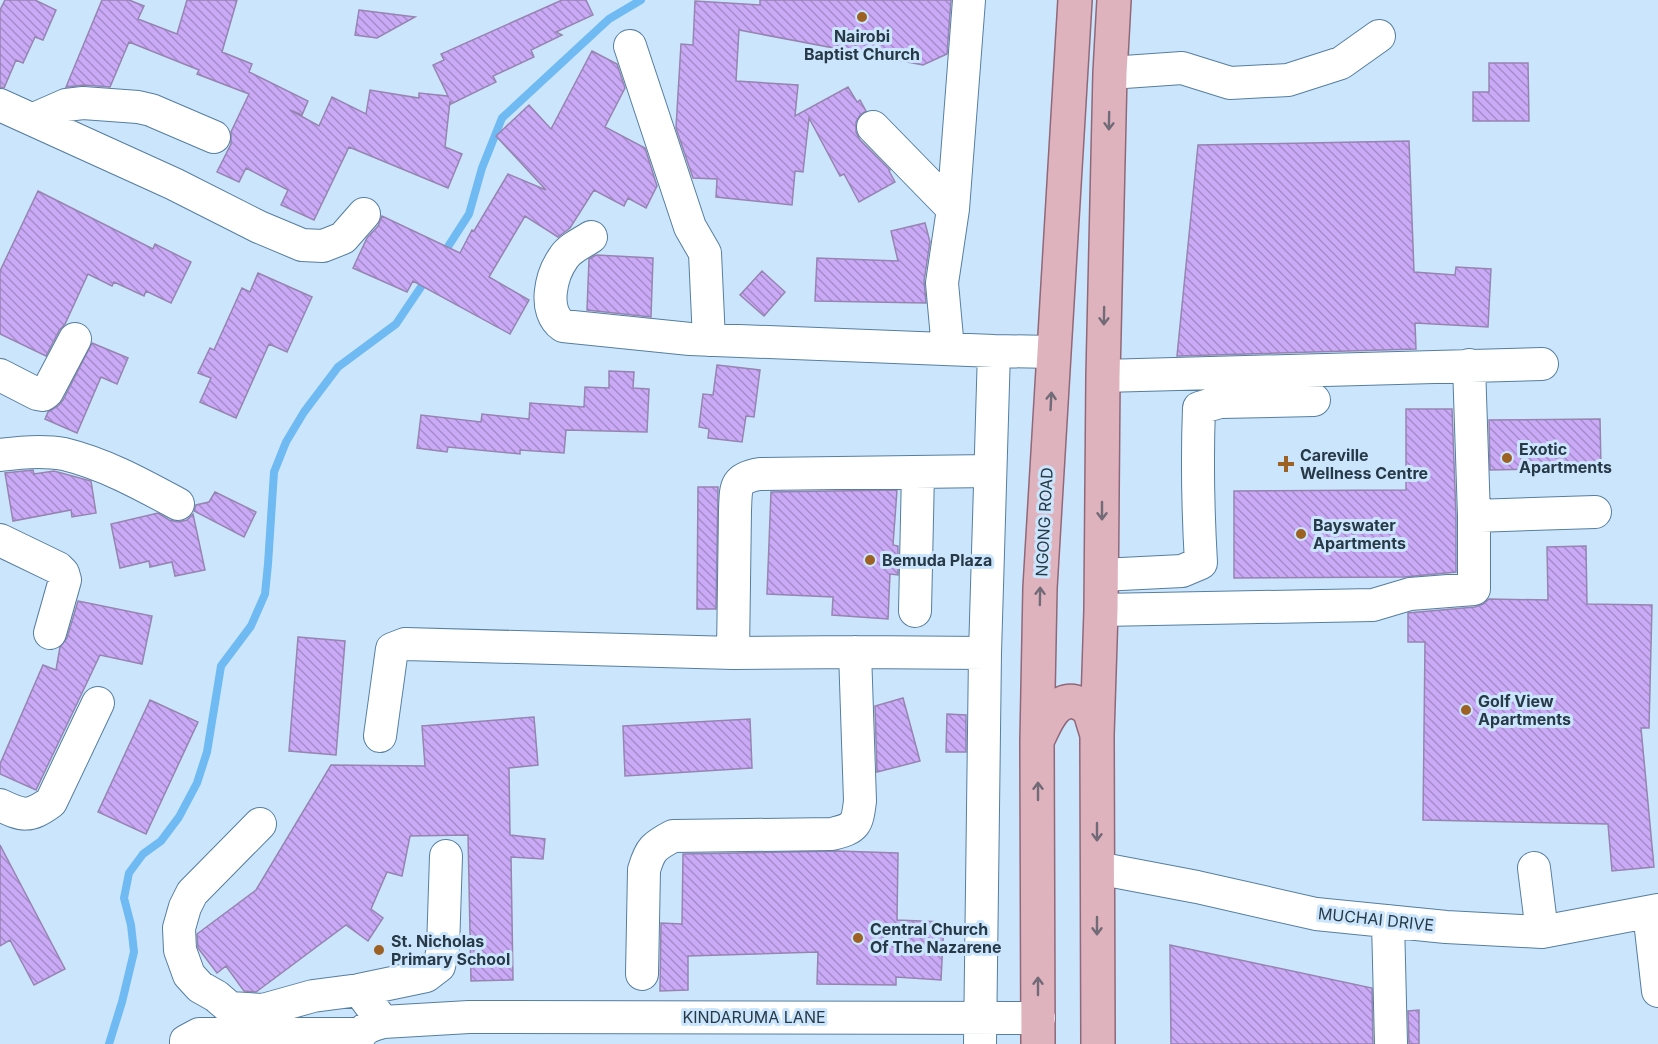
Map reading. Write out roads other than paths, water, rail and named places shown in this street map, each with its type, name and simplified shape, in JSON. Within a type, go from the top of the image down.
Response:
[{"type":"main road","name":"NGONG ROAD","points":[[1038,1031],[1037,741],[1040,588],[1075,0]]},
{"type":"main road","points":[[1098,1044],[1097,735],[1110,73],[1114,0]]},
{"type":"main road","points":[[1037,741],[1051,713],[1066,702],[1077,702],[1089,709],[1097,735]]},
{"type":"street","points":[[948,349],[942,283],[953,209],[969,0]]},
{"type":"street","points":[[1110,73],[1182,68],[1230,84],[1288,81],[1341,63],[1379,36]]},
{"type":"street","points":[[630,46],[690,227],[705,253],[709,340]]},
{"type":"street","points":[[34,119],[66,105],[83,103],[138,107],[151,110],[214,137]]},
{"type":"street","points":[[0,105],[302,245],[323,246],[343,238],[364,214]]},
{"type":"street","points":[[873,127],[953,209]]},
{"type":"street","points":[[591,237],[568,252],[553,278],[552,313],[556,321],[563,326],[709,340],[1054,352]]},
{"type":"street","points":[[0,375],[43,395],[47,393],[75,339]]},
{"type":"street","points":[[981,1030],[985,653],[994,351]]},
{"type":"street","points":[[1103,376],[1542,364]]},
{"type":"street","points":[[1101,610],[1373,605],[1410,594],[1473,589],[1474,516],[1469,365]]},
{"type":"street","points":[[1101,575],[1182,571],[1201,563],[1197,439],[1199,408],[1220,402],[1314,400]]},
{"type":"street","points":[[0,454],[25,451],[63,454],[123,474],[178,504]]},
{"type":"street","points":[[733,653],[736,492],[740,481],[748,476],[760,474],[990,471]]},
{"type":"street","points":[[915,610],[918,472]]},
{"type":"street","points":[[1474,516],[1595,512]]},
{"type":"street","points":[[0,540],[58,568],[63,573],[65,580],[50,633]]},
{"type":"street","points":[[380,736],[392,649],[405,644],[733,653],[985,653]]},
{"type":"street","points":[[642,974],[644,870],[648,855],[657,844],[673,836],[832,834],[849,830],[858,818],[860,801],[855,652]]},
{"type":"street","points":[[0,805],[18,813],[36,813],[51,802],[98,703]]},
{"type":"street","points":[[260,824],[192,893],[179,928],[180,950],[189,975],[200,987],[216,996],[230,1008],[263,1010],[313,996],[359,990],[426,976],[439,966],[443,949],[446,856]]},
{"type":"street","name":"MUCHAI DRIVE","points":[[1097,868],[1197,886],[1316,914],[1446,927],[1542,932],[1654,911]]},
{"type":"street","points":[[1534,868],[1542,932]]},
{"type":"street","points":[[1654,911],[1658,991]]},
{"type":"street","points":[[1388,921],[1391,1044]]},
{"type":"street","points":[[359,990],[366,1033]]},
{"type":"street","name":"KINDARUMA LANE","points":[[186,1044],[186,1041],[199,1034],[366,1033],[469,1017],[1038,1031]]},
{"type":"waterway","points":[[442,256],[469,214],[482,168],[502,118],[609,19],[641,0]]},
{"type":"waterway","points":[[109,1044],[134,952],[131,925],[124,898],[129,873],[143,854],[161,841],[179,817],[197,783],[207,752],[221,666],[251,626],[265,594],[274,472],[286,442],[304,412],[338,367],[396,324],[427,278]]},
{"type":"place","name":"Nairobi Baptist Church","points":[[862,17]]},
{"type":"place","name":"Exotic Apartments","points":[[1507,458]]},
{"type":"place","name":"Careville Wellness Centre","points":[[1286,464]]},
{"type":"place","name":"Bayswater Apartments","points":[[1301,534]]},
{"type":"place","name":"Bemuda Plaza","points":[[870,560]]},
{"type":"place","name":"Golf View Apartments","points":[[1466,710]]},
{"type":"place","name":"Central Church Of The Nazarene","points":[[858,938]]},
{"type":"place","name":"St. Nicholas Primary School","points":[[379,950]]}]
